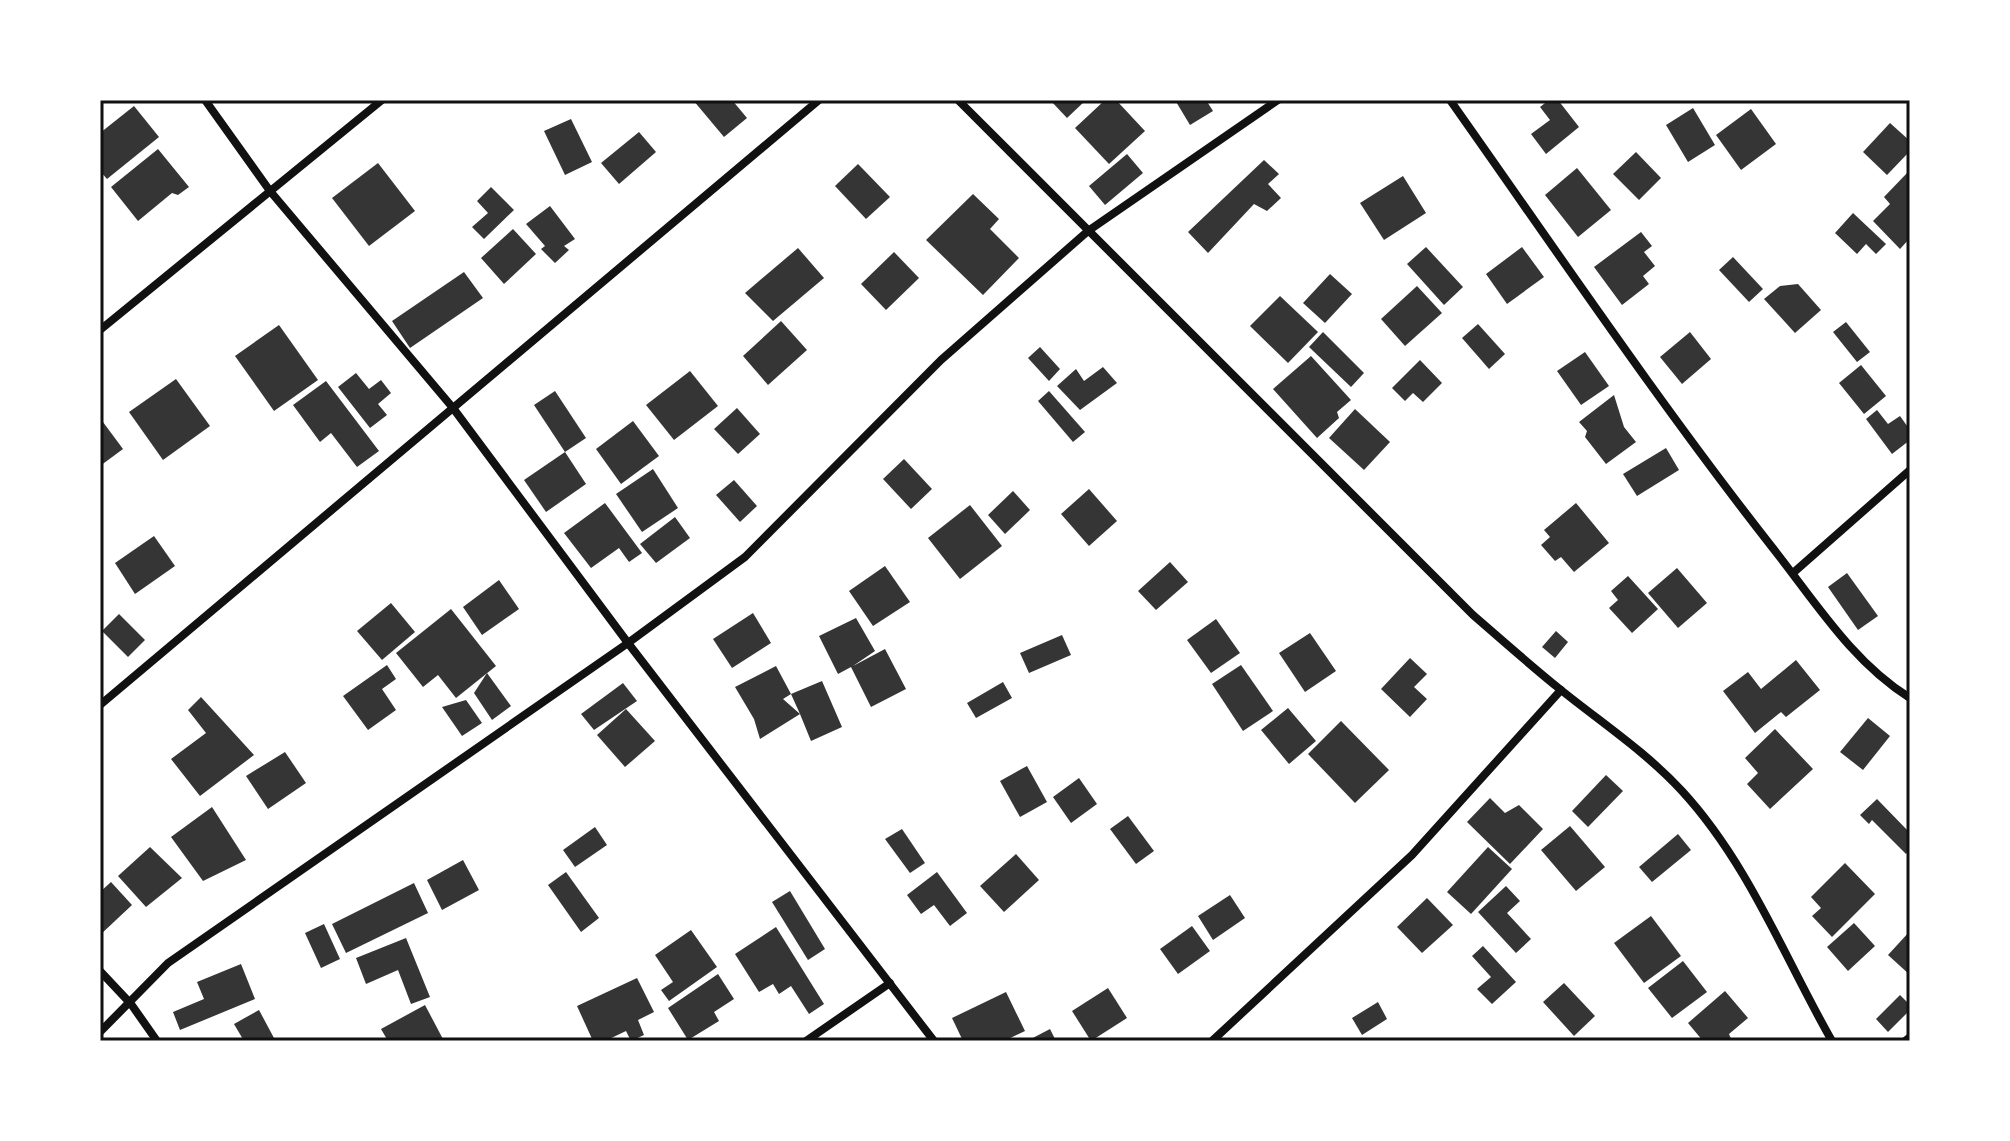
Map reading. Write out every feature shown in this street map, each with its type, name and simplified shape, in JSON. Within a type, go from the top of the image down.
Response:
[{"type":"street","points":[[205,100],[270,191],[453,408],[628,643],[934,1041]]},
{"type":"street","points":[[100,330],[382,100]]},
{"type":"street","points":[[100,705],[819,100]]},
{"type":"street","points":[[958,100],[1473,615],[1561,690],[1634,745],[1683,792],[1716,834],[1767,916],[1832,1041]]},
{"type":"street","points":[[100,1032],[131,1004],[168,963],[628,643],[745,557],[941,360],[1088,231],[1278,100]]},
{"type":"street","points":[[1450,100],[1718,478],[1877,675],[1910,698]]},
{"type":"street","points":[[1793,573],[1910,470]]},
{"type":"street","points":[[1212,1041],[1412,855],[1561,690]]},
{"type":"street","points":[[100,971],[131,1004],[157,1041]]},
{"type":"street","points":[[806,1041],[890,983]]},
{"type":"street","points":[[1905,1041],[1910,1037]]},
{"type":"building","points":[[693,100],[732,100],[747,118],[724,137]]},
{"type":"building","points":[[1050,100],[1086,100],[1067,118]]},
{"type":"building","points":[[1105,100],[1116,100],[1145,131],[1109,164],[1075,128]]},
{"type":"building","points":[[1175,100],[1206,100],[1213,111],[1190,125]]},
{"type":"building","points":[[1549,100],[1558,100],[1579,127],[1546,154],[1531,134],[1550,120],[1540,107]]},
{"type":"building","points":[[134,106],[159,137],[107,179],[100,171],[100,133]]},
{"type":"building","points":[[1693,108],[1715,145],[1688,162],[1666,125]]},
{"type":"building","points":[[1751,109],[1776,144],[1741,170],[1716,135]]},
{"type":"building","points":[[571,119],[592,162],[565,175],[544,131]]},
{"type":"building","points":[[1890,123],[1910,141],[1910,151],[1887,175],[1863,152]]},
{"type":"building","points":[[639,132],[656,152],[619,184],[601,163]]},
{"type":"building","points":[[158,149],[189,187],[178,195],[172,193],[138,221],[111,187]]},
{"type":"building","points":[[1636,152],[1661,178],[1639,200],[1613,174]]},
{"type":"building","points":[[1127,154],[1143,173],[1105,205],[1089,186]]},
{"type":"building","points":[[1264,160],[1279,174],[1268,184],[1281,198],[1267,211],[1254,204],[1208,253],[1188,232]]},
{"type":"building","points":[[378,163],[415,211],[369,246],[332,198]]},
{"type":"building","points":[[858,164],[890,197],[866,219],[835,186]]},
{"type":"building","points":[[1577,168],[1611,210],[1578,237],[1545,195]]},
{"type":"building","points":[[1908,172],[1910,238],[1900,249],[1873,221],[1890,204],[1884,197]]},
{"type":"building","points":[[1403,176],[1426,213],[1384,240],[1360,203]]},
{"type":"building","points":[[491,187],[514,210],[484,239],[472,227],[488,213],[477,201]]},
{"type":"building","points":[[973,194],[999,219],[990,229],[1019,258],[983,295],[926,240]]},
{"type":"building","points":[[550,206],[575,239],[564,246],[569,250],[555,263],[541,249],[545,246],[526,224]]},
{"type":"building","points":[[1853,213],[1886,244],[1876,254],[1866,244],[1857,254],[1835,233]]},
{"type":"building","points":[[513,229],[536,254],[504,284],[481,258]]},
{"type":"building","points":[[1641,232],[1652,246],[1644,252],[1655,266],[1643,276],[1649,284],[1622,305],[1594,267]]},
{"type":"building","points":[[1426,247],[1463,287],[1444,305],[1407,264]]},
{"type":"building","points":[[1522,247],[1544,277],[1507,304],[1486,274]]},
{"type":"building","points":[[798,248],[824,278],[773,321],[745,293]]},
{"type":"building","points":[[894,252],[919,278],[886,310],[861,284]]},
{"type":"building","points":[[1733,257],[1763,289],[1749,302],[1719,270]]},
{"type":"building","points":[[464,272],[483,298],[410,348],[392,321]]},
{"type":"building","points":[[1330,274],[1352,294],[1325,323],[1303,303]]},
{"type":"building","points":[[1798,284],[1821,310],[1795,333],[1764,299],[1780,286]]},
{"type":"building","points":[[1417,286],[1442,313],[1405,346],[1381,319]]},
{"type":"building","points":[[1280,296],[1318,332],[1288,363],[1250,326]]},
{"type":"building","points":[[781,321],[807,350],[768,385],[743,356]]},
{"type":"building","points":[[1846,322],[1870,352],[1857,362],[1833,332]]},
{"type":"building","points":[[1478,324],[1505,354],[1489,369],[1462,338]]},
{"type":"building","points":[[279,325],[318,380],[274,411],[235,356]]},
{"type":"building","points":[[1323,332],[1364,373],[1351,387],[1309,347]]},
{"type":"building","points":[[1690,332],[1711,359],[1682,384],[1660,357]]},
{"type":"building","points":[[1040,347],[1060,369],[1049,381],[1028,358]]},
{"type":"building","points":[[1585,352],[1609,386],[1581,405],[1557,371]]},
{"type":"building","points":[[1311,356],[1351,400],[1337,412],[1339,418],[1317,438],[1273,389]]},
{"type":"building","points":[[1420,360],[1442,383],[1423,402],[1413,393],[1405,401],[1392,388]]},
{"type":"building","points":[[1861,365],[1886,396],[1864,414],[1839,383]]},
{"type":"building","points":[[1103,367],[1117,383],[1080,410],[1057,386],[1076,369],[1084,381]]},
{"type":"building","points":[[690,371],[718,406],[674,440],[646,405]]},
{"type":"building","points":[[356,373],[369,389],[381,380],[391,393],[378,404],[387,415],[370,428],[338,387]]},
{"type":"building","points":[[176,379],[210,426],[163,460],[129,412]]},
{"type":"building","points":[[326,381],[379,451],[357,467],[331,433],[320,442],[293,405]]},
{"type":"building","points":[[555,391],[586,438],[565,452],[534,405]]},
{"type":"building","points":[[1049,391],[1085,432],[1073,442],[1038,401]]},
{"type":"building","points":[[1614,395],[1624,427],[1636,442],[1606,464],[1585,437],[1587,431],[1579,422]]},
{"type":"building","points":[[737,408],[760,434],[738,454],[714,429]]},
{"type":"building","points":[[1355,409],[1390,442],[1364,470],[1329,438]]},
{"type":"building","points":[[1877,410],[1888,424],[1900,416],[1910,430],[1910,440],[1892,454],[1866,419]]},
{"type":"building","points":[[100,418],[123,449],[100,466]]},
{"type":"building","points":[[633,421],[659,456],[621,484],[596,449]]},
{"type":"building","points":[[1666,448],[1679,470],[1637,496],[1623,474]]},
{"type":"building","points":[[565,452],[586,484],[546,512],[524,480]]},
{"type":"building","points":[[904,459],[932,489],[911,509],[883,479]]},
{"type":"building","points":[[653,469],[678,508],[642,532],[616,494]]},
{"type":"building","points":[[734,480],[757,506],[740,522],[716,495]]},
{"type":"building","points":[[1089,489],[1117,521],[1089,546],[1061,514]]},
{"type":"building","points":[[1013,491],[1030,510],[1005,534],[988,515]]},
{"type":"building","points":[[605,503],[642,553],[629,562],[619,548],[591,568],[564,533]]},
{"type":"building","points":[[1576,503],[1609,543],[1574,572],[1561,557],[1555,561],[1541,545],[1550,537],[1544,530]]},
{"type":"building","points":[[970,505],[1002,546],[960,579],[928,538]]},
{"type":"building","points":[[675,517],[690,538],[656,563],[640,544]]},
{"type":"building","points":[[154,536],[175,566],[135,594],[115,563]]},
{"type":"building","points":[[1170,562],[1188,582],[1156,610],[1138,591]]},
{"type":"building","points":[[885,566],[910,602],[873,626],[849,591]]},
{"type":"building","points":[[1677,568],[1707,603],[1678,628],[1648,593]]},
{"type":"building","points":[[1847,573],[1878,616],[1858,630],[1828,587]]},
{"type":"building","points":[[1628,576],[1658,609],[1632,633],[1609,608],[1618,600],[1611,591]]},
{"type":"building","points":[[499,580],[519,609],[482,635],[463,607]]},
{"type":"building","points":[[391,603],[415,632],[382,660],[357,631]]},
{"type":"building","points":[[451,609],[496,666],[456,698],[438,675],[423,687],[396,653]]},
{"type":"building","points":[[753,613],[771,643],[732,668],[713,639]]},
{"type":"building","points":[[119,614],[145,640],[128,657],[102,631]]},
{"type":"building","points":[[856,618],[875,651],[853,666],[885,649],[906,689],[871,707],[851,667],[838,674],[819,636]]},
{"type":"building","points":[[1216,619],[1240,653],[1211,673],[1187,640]]},
{"type":"building","points":[[1556,631],[1568,642],[1555,658],[1542,647]]},
{"type":"building","points":[[1310,633],[1336,671],[1305,692],[1279,653]]},
{"type":"building","points":[[1062,635],[1071,655],[1029,673],[1020,653]]},
{"type":"building","points":[[1410,658],[1427,674],[1414,687],[1427,699],[1410,717],[1381,689]]},
{"type":"building","points":[[1796,660],[1820,690],[1786,717],[1781,712],[1755,733],[1723,691],[1748,672],[1761,689]]},
{"type":"building","points":[[387,665],[396,679],[382,689],[396,710],[368,730],[343,696]]},
{"type":"building","points":[[1241,665],[1273,711],[1243,731],[1212,684]]},
{"type":"building","points":[[776,666],[791,694],[783,699],[800,714],[760,739],[754,719],[735,687]]},
{"type":"building","points":[[487,673],[511,706],[492,720],[474,693]]},
{"type":"building","points":[[822,681],[842,727],[811,741],[791,694]]},
{"type":"building","points":[[1003,682],[1012,698],[976,718],[967,703]]},
{"type":"building","points":[[623,683],[637,701],[594,730],[581,714]]},
{"type":"building","points":[[201,697],[254,755],[200,796],[171,759],[206,733],[188,710]]},
{"type":"building","points":[[466,700],[482,723],[462,736],[442,707]]},
{"type":"building","points":[[1288,708],[1316,741],[1289,764],[1261,730]]},
{"type":"building","points":[[626,709],[655,741],[625,767],[597,735]]},
{"type":"building","points":[[1868,718],[1890,736],[1863,770],[1840,752]]},
{"type":"building","points":[[1341,721],[1389,770],[1355,803],[1308,754]]},
{"type":"building","points":[[1775,729],[1813,769],[1770,809],[1747,784],[1758,773],[1745,758]]},
{"type":"building","points":[[285,752],[306,783],[268,809],[246,776]]},
{"type":"building","points":[[1027,766],[1047,802],[1020,817],[1000,781]]},
{"type":"building","points":[[1606,775],[1623,791],[1588,827],[1572,811]]},
{"type":"building","points":[[1079,778],[1097,804],[1071,823],[1053,797]]},
{"type":"building","points":[[1490,798],[1505,813],[1519,805],[1543,829],[1510,864],[1467,822]]},
{"type":"building","points":[[1877,799],[1910,833],[1910,850],[1906,854],[1872,820],[1869,824],[1860,815]]},
{"type":"building","points":[[212,807],[246,860],[203,881],[171,837]]},
{"type":"building","points":[[1128,816],[1154,851],[1136,864],[1110,829]]},
{"type":"building","points":[[1570,826],[1605,867],[1576,891],[1541,850]]},
{"type":"building","points":[[595,827],[607,845],[575,867],[563,850]]},
{"type":"building","points":[[902,829],[925,863],[910,873],[885,839]]},
{"type":"building","points":[[1678,834],[1691,850],[1652,882],[1639,867]]},
{"type":"building","points":[[150,847],[182,878],[146,907],[118,876]]},
{"type":"building","points":[[1488,847],[1512,869],[1471,914],[1447,892]]},
{"type":"building","points":[[1016,854],[1039,880],[1004,912],[980,886]]},
{"type":"building","points":[[463,860],[479,890],[442,910],[427,880]]},
{"type":"building","points":[[1845,863],[1875,894],[1832,937],[1812,916],[1821,908],[1811,897]]},
{"type":"building","points":[[566,872],[599,918],[581,932],[548,885]]},
{"type":"building","points":[[937,872],[967,913],[950,926],[934,905],[921,914],[907,895]]},
{"type":"building","points":[[111,882],[132,905],[100,935],[100,892]]},
{"type":"building","points":[[414,883],[428,913],[346,953],[332,924]]},
{"type":"building","points":[[1506,886],[1520,901],[1507,913],[1531,939],[1516,953],[1478,912]]},
{"type":"building","points":[[790,891],[825,949],[808,960],[772,902]]},
{"type":"building","points":[[1230,895],[1245,918],[1213,940],[1198,916]]},
{"type":"building","points":[[1427,898],[1453,925],[1422,953],[1397,927]]},
{"type":"building","points":[[1651,916],[1681,956],[1644,983],[1614,943]]},
{"type":"building","points":[[1854,923],[1875,946],[1848,971],[1827,947]]},
{"type":"building","points":[[324,924],[340,959],[321,968],[305,933]]},
{"type":"building","points":[[1192,926],[1210,951],[1178,974],[1160,949]]},
{"type":"building","points":[[776,927],[824,1004],[809,1014],[791,986],[779,994],[773,984],[759,992],[735,954]]},
{"type":"building","points":[[691,930],[717,967],[669,1001],[661,990],[673,982],[655,955]]},
{"type":"building","points":[[1910,931],[1910,975],[1888,955]]},
{"type":"building","points":[[406,938],[430,997],[411,1004],[398,970],[366,984],[356,958]]},
{"type":"building","points":[[1483,946],[1516,982],[1492,1004],[1477,989],[1491,977],[1472,956]]},
{"type":"building","points":[[1683,961],[1707,992],[1672,1018],[1648,988]]},
{"type":"building","points":[[241,964],[255,999],[180,1030],[173,1012],[204,999],[197,982]]},
{"type":"building","points":[[718,974],[734,999],[714,1012],[719,1021],[688,1040],[668,1008]]},
{"type":"building","points":[[637,978],[654,1012],[638,1020],[644,1035],[631,1041],[626,1031],[605,1041],[593,1041],[577,1006]]},
{"type":"building","points":[[1564,983],[1595,1016],[1574,1036],[1543,1002]]},
{"type":"building","points":[[1108,988],[1127,1018],[1091,1041],[1072,1011]]},
{"type":"building","points":[[1725,991],[1748,1018],[1729,1034],[1732,1041],[1703,1041],[1688,1023]]},
{"type":"building","points":[[1006,992],[1025,1031],[1004,1041],[963,1041],[952,1018]]},
{"type":"building","points":[[1900,995],[1910,1005],[1910,1010],[1888,1032],[1876,1019]]},
{"type":"building","points":[[1378,1002],[1387,1019],[1362,1035],[1352,1018]]},
{"type":"building","points":[[425,1005],[444,1041],[388,1041],[381,1029]]},
{"type":"building","points":[[259,1010],[274,1038],[244,1041],[234,1024]]},
{"type":"building","points":[[1050,1029],[1056,1041],[1027,1041]]}]
